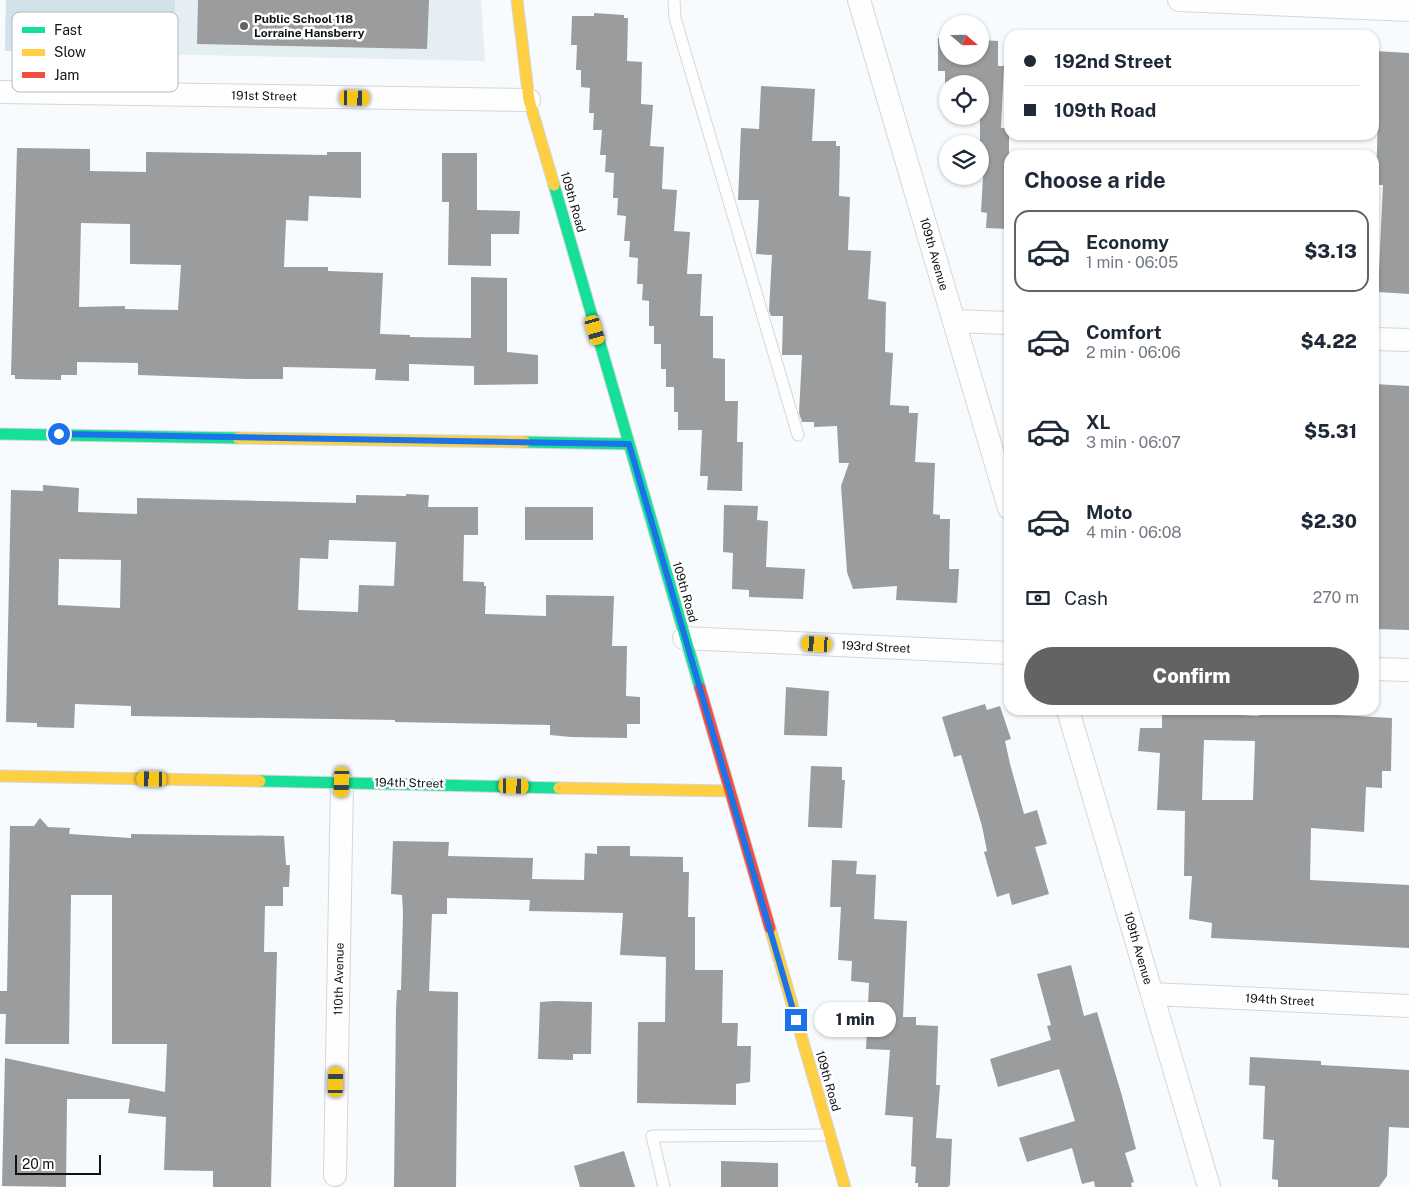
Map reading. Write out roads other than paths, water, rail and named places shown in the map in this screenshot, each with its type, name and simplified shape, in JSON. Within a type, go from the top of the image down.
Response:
[{"type":"street","name":"109th Road","points":[[517,0],[529,100],[845,1187]]},
{"type":"street","name":"109th Avenue","points":[[859,0],[1004,491]]},
{"type":"street","points":[[1179,0],[1409,10]]},
{"type":"street","name":"191st Street","points":[[0,92],[529,100]]},
{"type":"street","points":[[954,321],[1004,323]]},
{"type":"street","points":[[1379,339],[1409,340]]},
{"type":"street","points":[[0,434],[629,444]]},
{"type":"street","name":"193rd Street","points":[[684,638],[1004,653]]},
{"type":"street","points":[[1379,669],[1409,670]]},
{"type":"street","name":"109th Avenue","points":[[1069,715],[1208,1187]]},
{"type":"street","name":"194th Street","points":[[0,776],[729,791]]},
{"type":"street","name":"110th Avenue","points":[[334,1175],[342,782]]},
{"type":"street","name":"194th Street","points":[[1152,994],[1409,1006]]},
{"type":"lane","points":[[674,0],[676,18],[798,435]]},
{"type":"lane","points":[[664,1187],[652,1136],[830,1135]]},
{"type":"place","name":"Public School 118 Lorraine Hansberry","points":[[244,26]]}]
